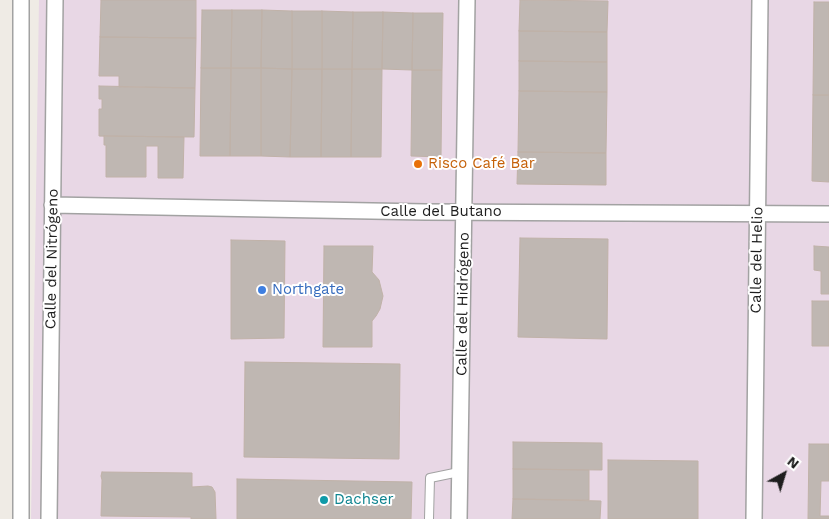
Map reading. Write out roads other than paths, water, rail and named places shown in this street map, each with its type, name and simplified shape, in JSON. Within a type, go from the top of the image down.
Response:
[{"type":"street","points":[[21,0],[21,519]]},
{"type":"street","name":"Calle del Nitrógeno","points":[[49,519],[55,0]]},
{"type":"street","name":"Calle del Hidrógeno","points":[[459,519],[467,0]]},
{"type":"street","name":"Calle del Helio","points":[[754,519],[760,0]]},
{"type":"street","name":"Calle del Butano","points":[[52,205],[415,212],[829,214]]},
{"type":"lane","points":[[429,519],[430,478],[459,472]]},
{"type":"place","name":"Risco Café Bar","points":[[418,164]]},
{"type":"place","name":"Northgate","points":[[262,290]]},
{"type":"place","name":"Dachser","points":[[324,500]]}]
